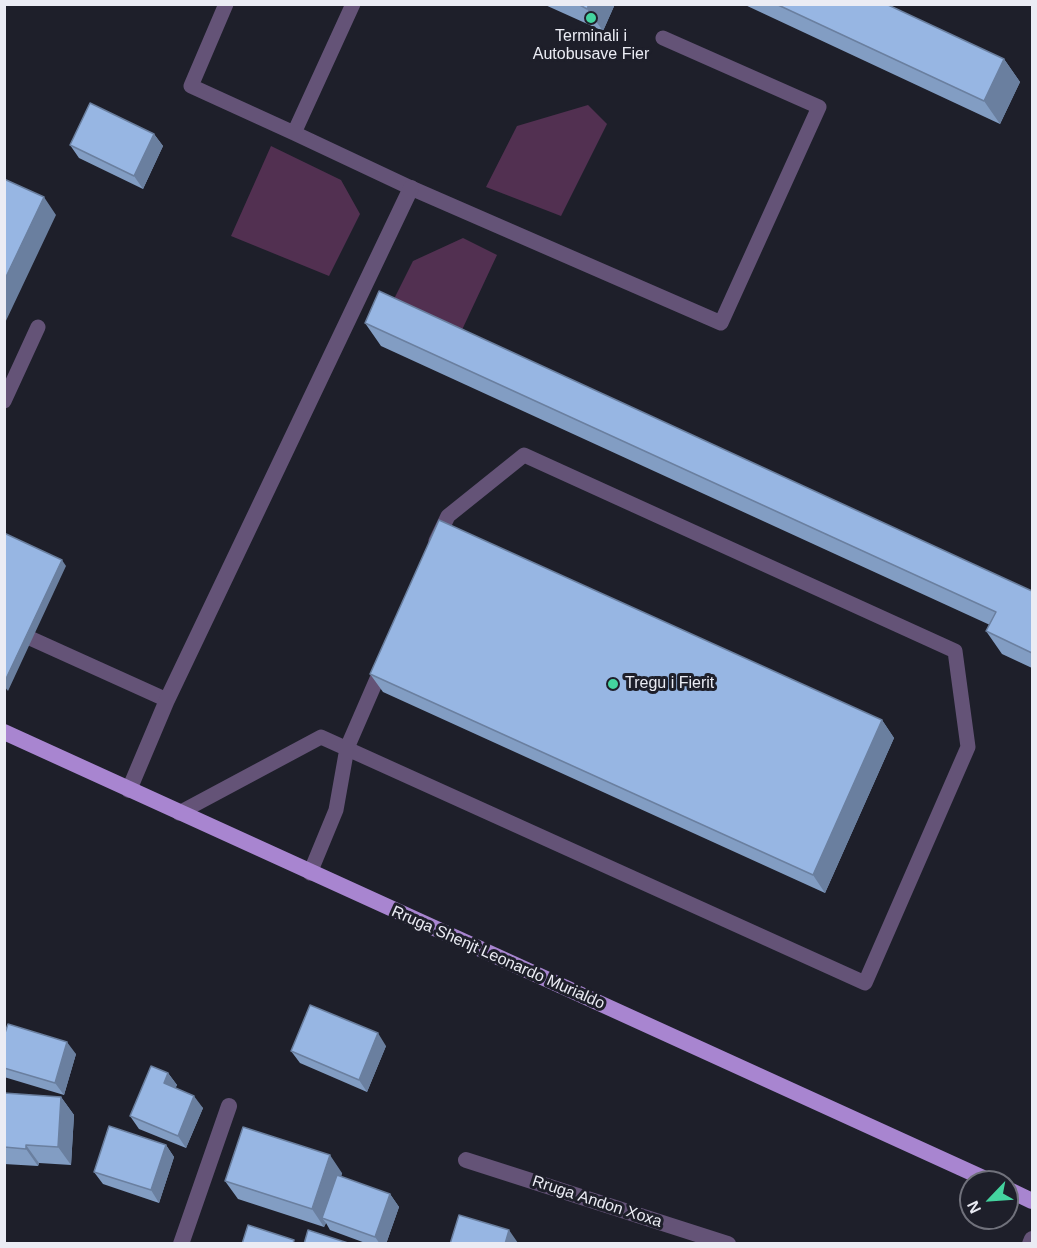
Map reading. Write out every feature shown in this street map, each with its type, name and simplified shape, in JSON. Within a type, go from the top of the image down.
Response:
[{"type":"main road","name":"Rruga Shenjt Leonardo Murialdo","points":[[4,732],[966,1170]]},
{"type":"street","points":[[129,790],[167,700],[411,188]]},
{"type":"street","points":[[181,1244],[229,1106]]},
{"type":"street","name":"Rruga Andon Xoxa","points":[[466,1160],[728,1244]]},
{"type":"street","points":[[1030,1244],[1032,1239]]},
{"type":"lane","points":[[226,4],[191,86],[411,188],[721,323],[819,107],[663,38]]},
{"type":"lane","points":[[294,133],[353,4]]},
{"type":"lane","points":[[4,401],[38,327]]},
{"type":"lane","points":[[179,813],[321,737],[866,983],[969,747],[955,651],[524,455],[448,516],[429,558]]},
{"type":"lane","points":[[32,639],[167,700]]},
{"type":"lane","points":[[310,873],[336,810],[347,748],[388,653]]},
{"type":"shaded area","points":[[588,105],[607,124],[561,216],[486,187],[517,126]]},
{"type":"shaded area","points":[[271,146],[341,180],[360,214],[329,276],[231,236]]},
{"type":"shaded area","points":[[463,238],[497,255],[461,332],[392,303],[413,261]]},
{"type":"building","points":[[578,4],[589,4],[587,9]]},
{"type":"building","points":[[776,4],[886,4],[1004,59],[984,101]]},
{"type":"building","points":[[90,103],[154,134],[134,176],[70,145]]},
{"type":"building","points":[[4,179],[44,197],[4,281]]},
{"type":"building","points":[[379,291],[1032,591],[1032,653],[986,631],[996,612],[365,323]]},
{"type":"building","points":[[439,520],[882,720],[813,875],[370,674]]},
{"type":"building","points":[[4,533],[62,560],[4,683]]},
{"type":"building","points":[[310,1005],[378,1033],[359,1080],[291,1051]]},
{"type":"building","points":[[8,1024],[67,1042],[55,1083],[4,1068],[4,1036]]},
{"type":"building","points":[[151,1066],[168,1073],[164,1083],[194,1096],[178,1136],[130,1116]]},
{"type":"building","points":[[4,1093],[61,1097],[58,1147],[26,1145],[26,1149],[4,1147]]},
{"type":"building","points":[[109,1126],[166,1145],[151,1190],[94,1172]]},
{"type":"building","points":[[243,1127],[330,1155],[312,1209],[225,1181]]},
{"type":"building","points":[[337,1175],[390,1194],[375,1237],[322,1218]]},
{"type":"building","points":[[459,1215],[509,1230],[505,1244],[450,1244]]},
{"type":"building","points":[[248,1225],[294,1240],[293,1244],[242,1244]]},
{"type":"building","points":[[308,1230],[351,1244],[304,1244]]},
{"type":"place","name":"Terminali i Autobusave Fier","points":[[591,18]]},
{"type":"place","name":"Tregu i Fierit","points":[[613,684]]}]
